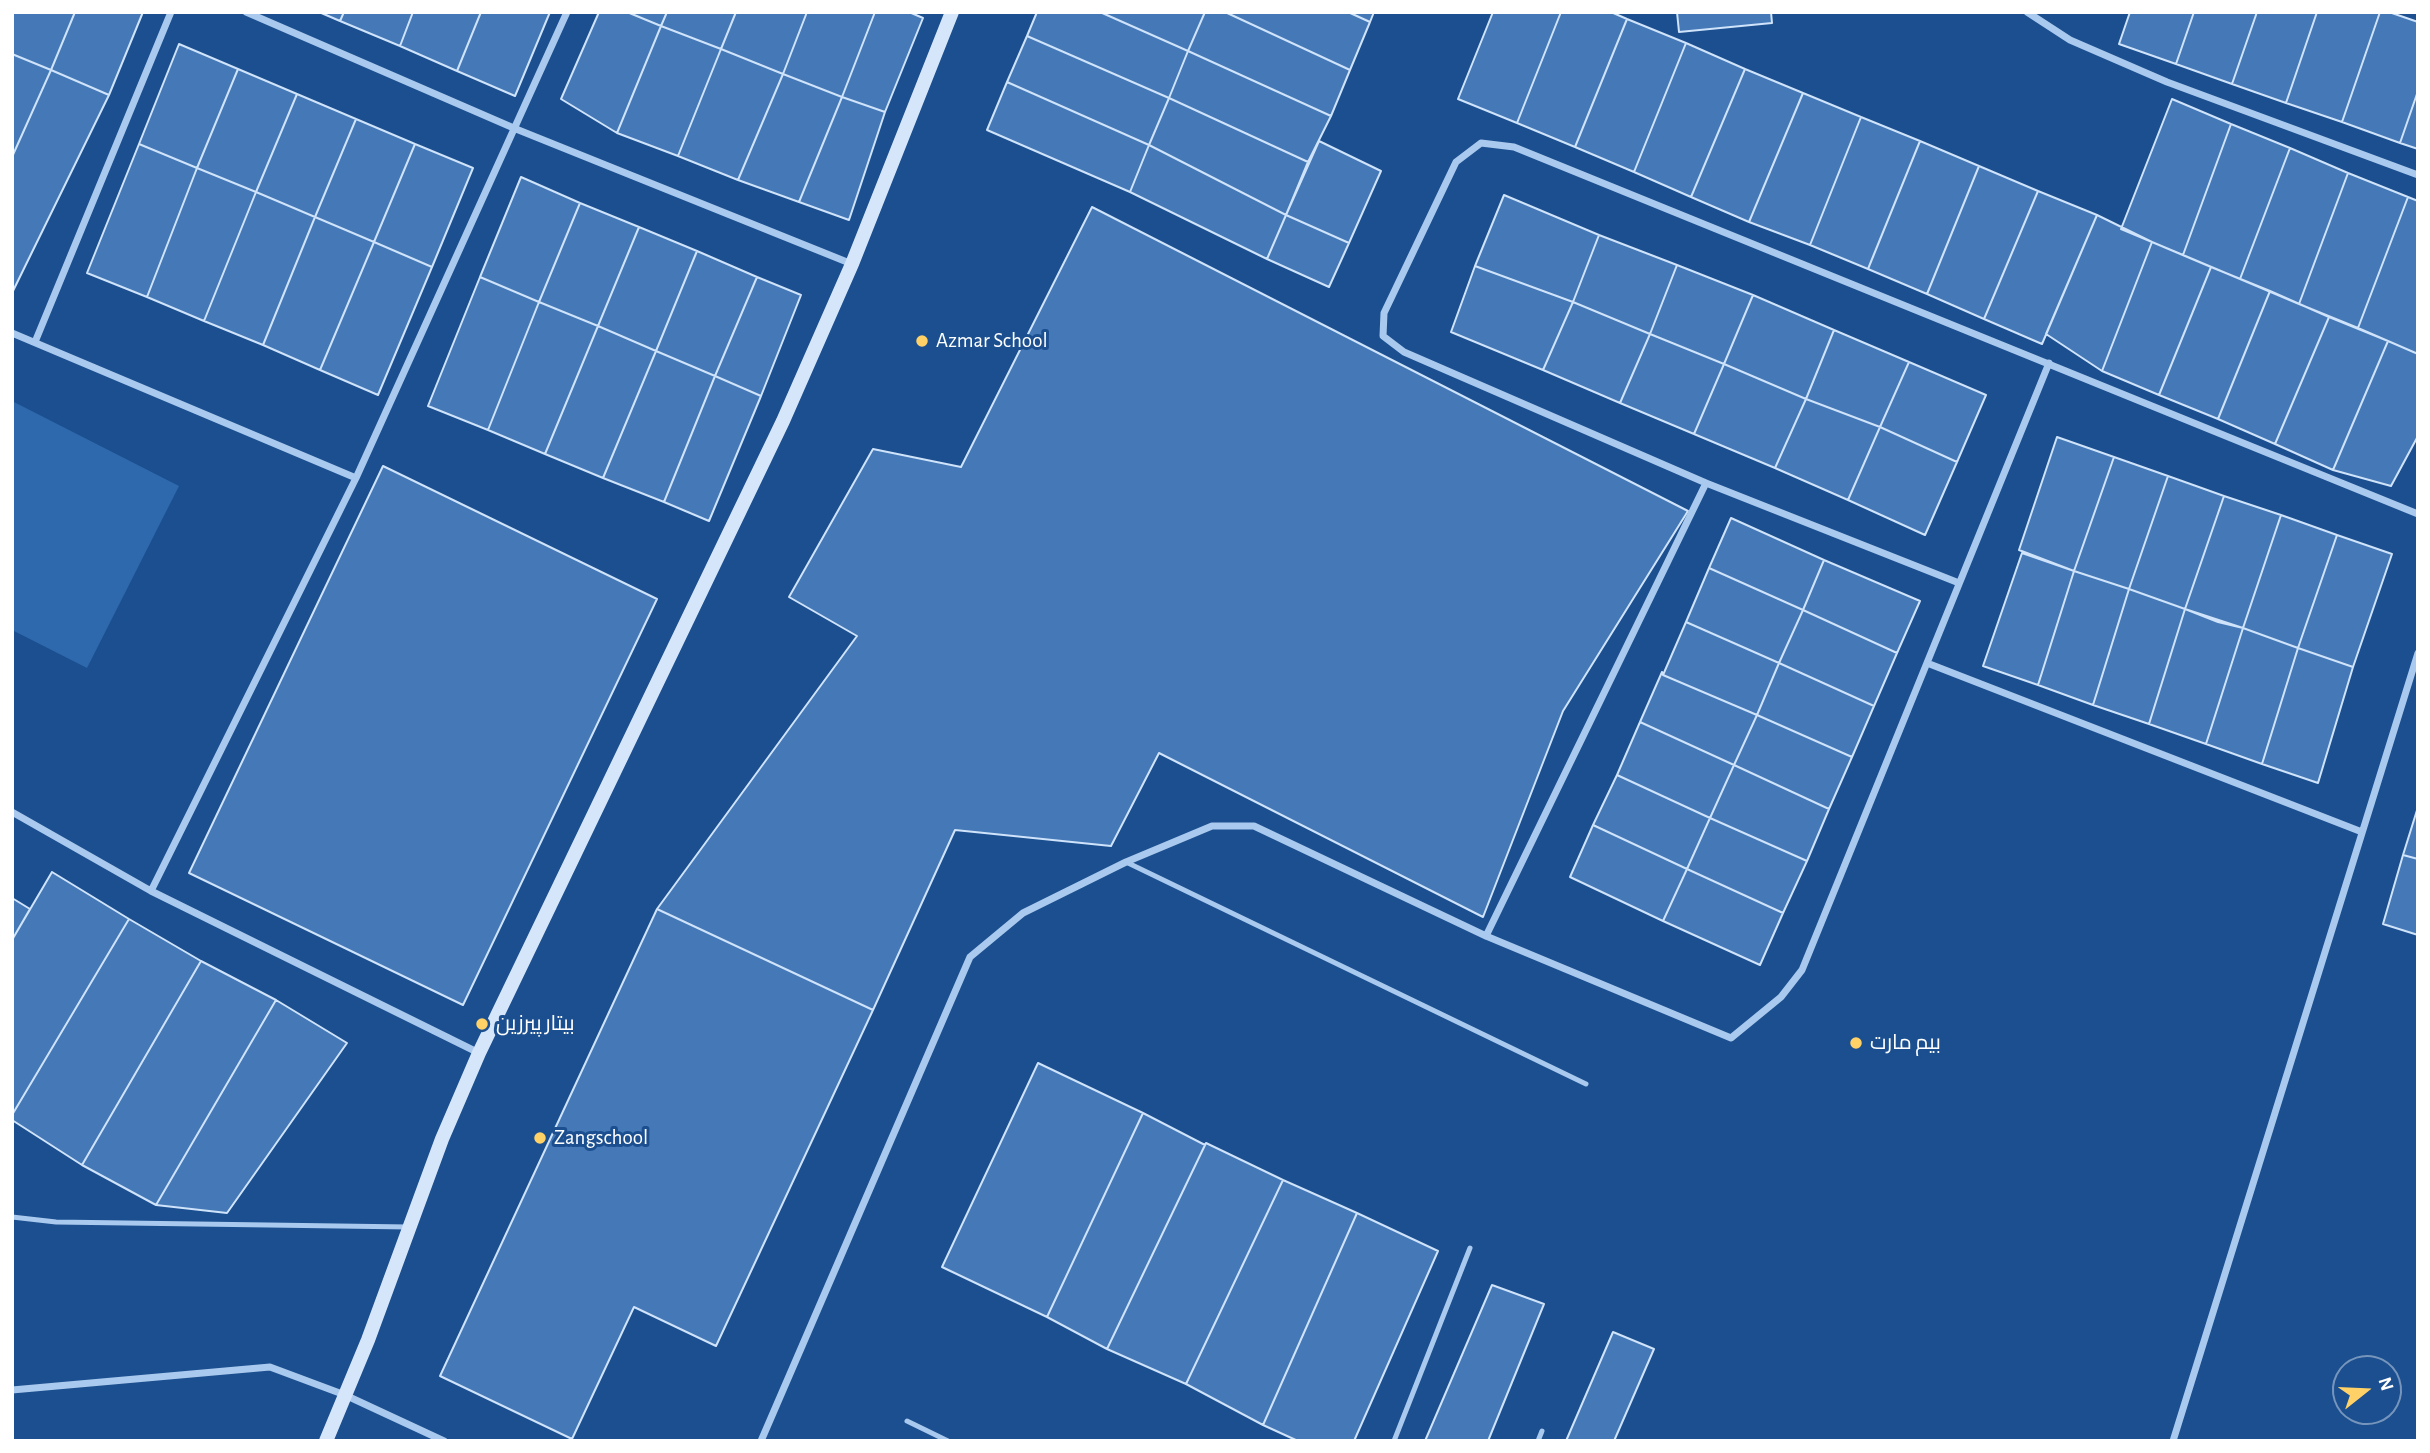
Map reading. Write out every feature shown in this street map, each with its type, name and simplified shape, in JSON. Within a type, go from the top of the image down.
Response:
[{"type":"street","points":[[36,342],[171,12]]},
{"type":"street","points":[[246,12],[516,129],[852,264]]},
{"type":"street","points":[[151,891],[356,478],[567,12]]},
{"type":"street","points":[[326,1441],[479,1052],[783,421],[852,264],[952,12]]},
{"type":"street","points":[[2027,12],[2070,40],[2167,82],[2418,175]]},
{"type":"street","points":[[1959,583],[1706,483],[1404,352],[1383,336],[1384,313],[1456,162],[1481,143],[1514,147],[2418,514]]},
{"type":"street","points":[[12,333],[356,478]]},
{"type":"street","points":[[761,1441],[970,957],[1023,913],[1126,862],[1212,826],[1254,826],[1486,936],[1731,1038],[1781,997],[1802,970],[2049,363]]},
{"type":"street","points":[[1486,936],[1706,483]]},
{"type":"street","points":[[2173,1441],[2418,653]]},
{"type":"street","points":[[1927,663],[2362,832]]},
{"type":"street","points":[[12,813],[151,891],[479,1052]]},
{"type":"street","points":[[12,1390],[270,1367],[345,1395],[444,1441]]},
{"type":"lane","points":[[1126,862],[1586,1084]]},
{"type":"lane","points":[[12,1217],[56,1222],[409,1227]]},
{"type":"lane","points":[[1394,1441],[1470,1248]]},
{"type":"lane","points":[[907,1421],[948,1441]]},
{"type":"lane","points":[[1538,1441],[1542,1431]]},
{"type":"shaded area","points":[[12,401],[179,486],[87,668],[12,630]]},
{"type":"building","points":[[12,12],[75,12],[51,70],[12,54]]},
{"type":"building","points":[[75,12],[143,12],[109,95],[51,70]]},
{"type":"building","points":[[319,12],[344,12],[340,21]]},
{"type":"building","points":[[344,12],[413,12],[400,46],[340,21]]},
{"type":"building","points":[[413,12],[481,12],[457,71],[400,46]]},
{"type":"building","points":[[481,12],[550,12],[515,96],[457,71]]},
{"type":"building","points":[[599,12],[627,12],[661,26],[617,133],[561,99]]},
{"type":"building","points":[[627,12],[667,12],[661,26]]},
{"type":"building","points":[[667,12],[736,12],[721,49],[661,26]]},
{"type":"building","points":[[736,12],[807,12],[783,74],[721,49]]},
{"type":"building","points":[[807,12],[875,12],[842,97],[783,74]]},
{"type":"building","points":[[875,12],[909,12],[923,18],[885,112],[842,97]]},
{"type":"building","points":[[1037,12],[1100,12],[1188,51],[1169,98],[1027,36]]},
{"type":"building","points":[[1100,12],[1205,12],[1188,51]]},
{"type":"building","points":[[1205,12],[1225,12],[1350,70],[1331,116],[1188,51]]},
{"type":"building","points":[[1225,12],[1348,12],[1370,22],[1350,70]]},
{"type":"building","points":[[1348,12],[1374,12],[1370,22]]},
{"type":"building","points":[[1493,12],[1561,12],[1517,123],[1458,99]]},
{"type":"building","points":[[1561,12],[1611,12],[1627,19],[1575,147],[1517,123]]},
{"type":"building","points":[[1677,12],[1771,12],[1772,23],[1679,32]]},
{"type":"building","points":[[2130,12],[2194,12],[2176,64],[2119,44]]},
{"type":"building","points":[[2194,12],[2257,12],[2232,84],[2176,64]]},
{"type":"building","points":[[2257,12],[2317,12],[2286,103],[2232,84]]},
{"type":"building","points":[[2317,12],[2380,12],[2342,122],[2286,103]]},
{"type":"building","points":[[2380,12],[2389,12],[2418,22],[2418,91],[2400,143],[2342,122]]},
{"type":"building","points":[[1627,19],[1686,43],[1634,172],[1575,147]]},
{"type":"building","points":[[661,26],[721,49],[678,156],[617,133]]},
{"type":"building","points":[[1027,36],[1169,98],[1149,145],[1007,82]]},
{"type":"building","points":[[1686,43],[1745,69],[1691,197],[1634,172]]},
{"type":"building","points":[[179,44],[238,69],[197,168],[139,144]]},
{"type":"building","points":[[721,49],[783,74],[738,180],[678,156]]},
{"type":"building","points":[[1188,51],[1331,116],[1308,162],[1169,98]]},
{"type":"building","points":[[12,54],[51,70],[12,157]]},
{"type":"building","points":[[238,69],[297,94],[256,192],[197,168]]},
{"type":"building","points":[[1745,69],[1803,93],[1749,222],[1691,197]]},
{"type":"building","points":[[51,70],[109,95],[12,293],[12,157]]},
{"type":"building","points":[[783,74],[842,97],[799,202],[738,180]]},
{"type":"building","points":[[1007,82],[1149,145],[1130,192],[987,130]]},
{"type":"building","points":[[2418,91],[2418,149],[2400,143]]},
{"type":"building","points":[[1803,93],[1861,117],[1810,245],[1749,222]]},
{"type":"building","points":[[297,94],[356,119],[315,217],[256,192]]},
{"type":"building","points":[[842,97],[885,112],[849,220],[799,202]]},
{"type":"building","points":[[1169,98],[1308,162],[1286,215],[1149,145]]},
{"type":"building","points":[[2172,99],[2231,124],[2183,255],[2121,229]]},
{"type":"building","points":[[1861,117],[1920,141],[1868,269],[1810,245]]},
{"type":"building","points":[[356,119],[415,144],[374,242],[315,217]]},
{"type":"building","points":[[2231,124],[2290,148],[2240,279],[2183,255]]},
{"type":"building","points":[[1319,141],[1381,171],[1349,243],[1286,215]]},
{"type":"building","points":[[1920,141],[1979,166],[1927,294],[1868,269]]},
{"type":"building","points":[[139,144],[197,168],[147,297],[87,273]]},
{"type":"building","points":[[415,144],[473,168],[432,267],[374,242]]},
{"type":"building","points":[[1149,145],[1286,215],[1267,259],[1130,192]]},
{"type":"building","points":[[2290,148],[2348,173],[2299,304],[2240,279]]},
{"type":"building","points":[[1979,166],[2038,191],[1984,319],[1927,294]]},
{"type":"building","points":[[197,168],[256,192],[204,321],[147,297]]},
{"type":"building","points":[[2348,173],[2408,197],[2358,328],[2299,304]]},
{"type":"building","points":[[521,177],[580,203],[539,302],[480,277]]},
{"type":"building","points":[[2038,191],[2097,215],[2042,344],[1984,319]]},
{"type":"building","points":[[256,192],[315,217],[263,345],[204,321]]},
{"type":"building","points":[[1504,195],[1599,235],[1573,302],[1475,266]]},
{"type":"building","points":[[2408,197],[2418,201],[2418,354],[2358,328]]},
{"type":"building","points":[[580,203],[639,227],[598,326],[539,302]]},
{"type":"building","points":[[1092,207],[1688,511],[1563,711],[1483,917],[1159,753],[1111,846],[955,830],[873,1010],[657,909],[857,636],[789,597],[873,449],[961,467]]},
{"type":"building","points":[[1286,215],[1349,243],[1329,287],[1267,259]]},
{"type":"building","points":[[2097,215],[2152,242],[2102,371],[2046,334]]},
{"type":"building","points":[[315,217],[374,242],[320,370],[263,345]]},
{"type":"building","points":[[639,227],[697,251],[656,351],[598,326]]},
{"type":"building","points":[[1599,235],[1677,265],[1650,334],[1573,302]]},
{"type":"building","points":[[374,242],[432,267],[378,395],[320,370]]},
{"type":"building","points":[[2152,242],[2211,267],[2159,395],[2102,371]]},
{"type":"building","points":[[697,251],[757,277],[715,376],[656,351]]},
{"type":"building","points":[[1677,265],[1753,295],[1724,364],[1650,334]]},
{"type":"building","points":[[1475,266],[1573,302],[1543,370],[1451,332]]},
{"type":"building","points":[[2211,267],[2270,291],[2218,419],[2159,395]]},
{"type":"building","points":[[480,277],[539,302],[488,430],[428,406]]},
{"type":"building","points":[[757,277],[801,295],[761,396],[715,376]]},
{"type":"building","points":[[2270,291],[2329,317],[2275,444],[2218,419]]},
{"type":"building","points":[[1753,295],[1834,330],[1806,399],[1724,364]]},
{"type":"building","points":[[539,302],[598,326],[545,454],[488,430]]},
{"type":"building","points":[[1573,302],[1650,334],[1620,403],[1543,370]]},
{"type":"building","points":[[2329,317],[2388,341],[2333,470],[2275,444]]},
{"type":"building","points":[[598,326],[656,351],[603,478],[545,454]]},
{"type":"building","points":[[1834,330],[1909,362],[1880,427],[1806,399]]},
{"type":"building","points":[[1650,334],[1724,364],[1694,434],[1620,403]]},
{"type":"building","points":[[2388,341],[2418,354],[2418,436],[2391,486],[2333,470]]},
{"type":"building","points":[[656,351],[715,376],[664,502],[603,478]]},
{"type":"building","points":[[1909,362],[1986,395],[1957,462],[1880,427]]},
{"type":"building","points":[[1724,364],[1806,399],[1775,468],[1694,434]]},
{"type":"building","points":[[715,376],[761,396],[709,521],[664,502]]},
{"type":"building","points":[[1806,399],[1880,427],[1848,500],[1775,468]]},
{"type":"building","points":[[1880,427],[1957,462],[1925,535],[1848,500]]},
{"type":"building","points":[[2057,437],[2114,457],[2074,571],[2019,550]]},
{"type":"building","points":[[2114,457],[2168,476],[2129,589],[2074,571]]},
{"type":"building","points":[[383,466],[657,599],[463,1005],[189,873]]},
{"type":"building","points":[[2168,476],[2224,496],[2185,609],[2129,589]]},
{"type":"building","points":[[2224,496],[2281,515],[2243,628],[2185,609]]},
{"type":"building","points":[[2281,515],[2337,535],[2298,648],[2243,628]]},
{"type":"building","points":[[1731,518],[1824,560],[1803,610],[1709,568]]},
{"type":"building","points":[[2337,535],[2392,554],[2353,667],[2298,648]]},
{"type":"building","points":[[2022,553],[2074,571],[2038,685],[1983,666]]},
{"type":"building","points":[[1824,560],[1920,601],[1897,653],[1803,610]]},
{"type":"building","points":[[1709,568],[1803,610],[1779,663],[1686,622]]},
{"type":"building","points":[[2074,571],[2129,589],[2093,705],[2038,685]]},
{"type":"building","points":[[2129,589],[2185,609],[2149,724],[2093,705]]},
{"type":"building","points":[[2185,609],[2243,628],[2206,744],[2149,724]]},
{"type":"building","points":[[1803,610],[1897,653],[1874,706],[1779,663]]},
{"type":"building","points":[[1686,622],[1779,663],[1757,715],[1663,675]]},
{"type":"building","points":[[2243,628],[2298,648],[2262,764],[2206,744]]},
{"type":"building","points":[[2298,648],[2353,667],[2318,783],[2262,764]]},
{"type":"building","points":[[1779,663],[1874,706],[1852,757],[1757,715]]},
{"type":"building","points":[[1662,672],[1663,675],[1757,715],[1734,765],[1640,722]]},
{"type":"building","points":[[1757,715],[1852,757],[1829,809],[1734,765]]},
{"type":"building","points":[[1640,722],[1734,765],[1710,818],[1617,775]]},
{"type":"building","points":[[1734,765],[1829,809],[1807,861],[1710,818]]},
{"type":"building","points":[[1617,775],[1710,818],[1687,869],[1593,825]]},
{"type":"building","points":[[2418,807],[2418,859],[2403,855]]},
{"type":"building","points":[[1710,818],[1807,861],[1783,913],[1687,869]]},
{"type":"building","points":[[1593,825],[1687,869],[1663,921],[1570,877]]},
{"type":"building","points":[[2403,855],[2418,859],[2418,935],[2383,924]]},
{"type":"building","points":[[1687,869],[1783,913],[1760,965],[1663,921]]},
{"type":"building","points":[[52,872],[129,919],[12,1115],[12,940]]},
{"type":"building","points":[[12,898],[30,909],[12,940]]},
{"type":"building","points":[[657,909],[873,1010],[716,1346],[634,1307],[572,1439],[440,1376]]},
{"type":"building","points":[[129,919],[201,961],[82,1165],[12,1120],[12,1115]]},
{"type":"building","points":[[201,961],[276,1000],[156,1205],[82,1165]]},
{"type":"building","points":[[276,1000],[347,1043],[227,1213],[156,1205]]},
{"type":"building","points":[[1038,1063],[1143,1113],[1047,1317],[942,1267]]},
{"type":"building","points":[[1143,1113],[1205,1145],[1107,1349],[1047,1317]]},
{"type":"building","points":[[1206,1143],[1283,1180],[1186,1384],[1107,1349]]},
{"type":"building","points":[[1283,1180],[1357,1213],[1263,1425],[1186,1384]]},
{"type":"building","points":[[1357,1213],[1438,1251],[1354,1441],[1298,1441],[1263,1425]]},
{"type":"building","points":[[1492,1285],[1544,1304],[1488,1441],[1425,1441]]},
{"type":"building","points":[[1613,1332],[1654,1349],[1614,1441],[1566,1441]]},
{"type":"place","name":"Azmar School","points":[[922,341]]},
{"type":"place","name":"بيتار پيرزين","points":[[482,1024]]},
{"type":"place","name":"بیم مارت","points":[[1856,1043]]},
{"type":"place","name":"Zangschool","points":[[540,1138]]}]
